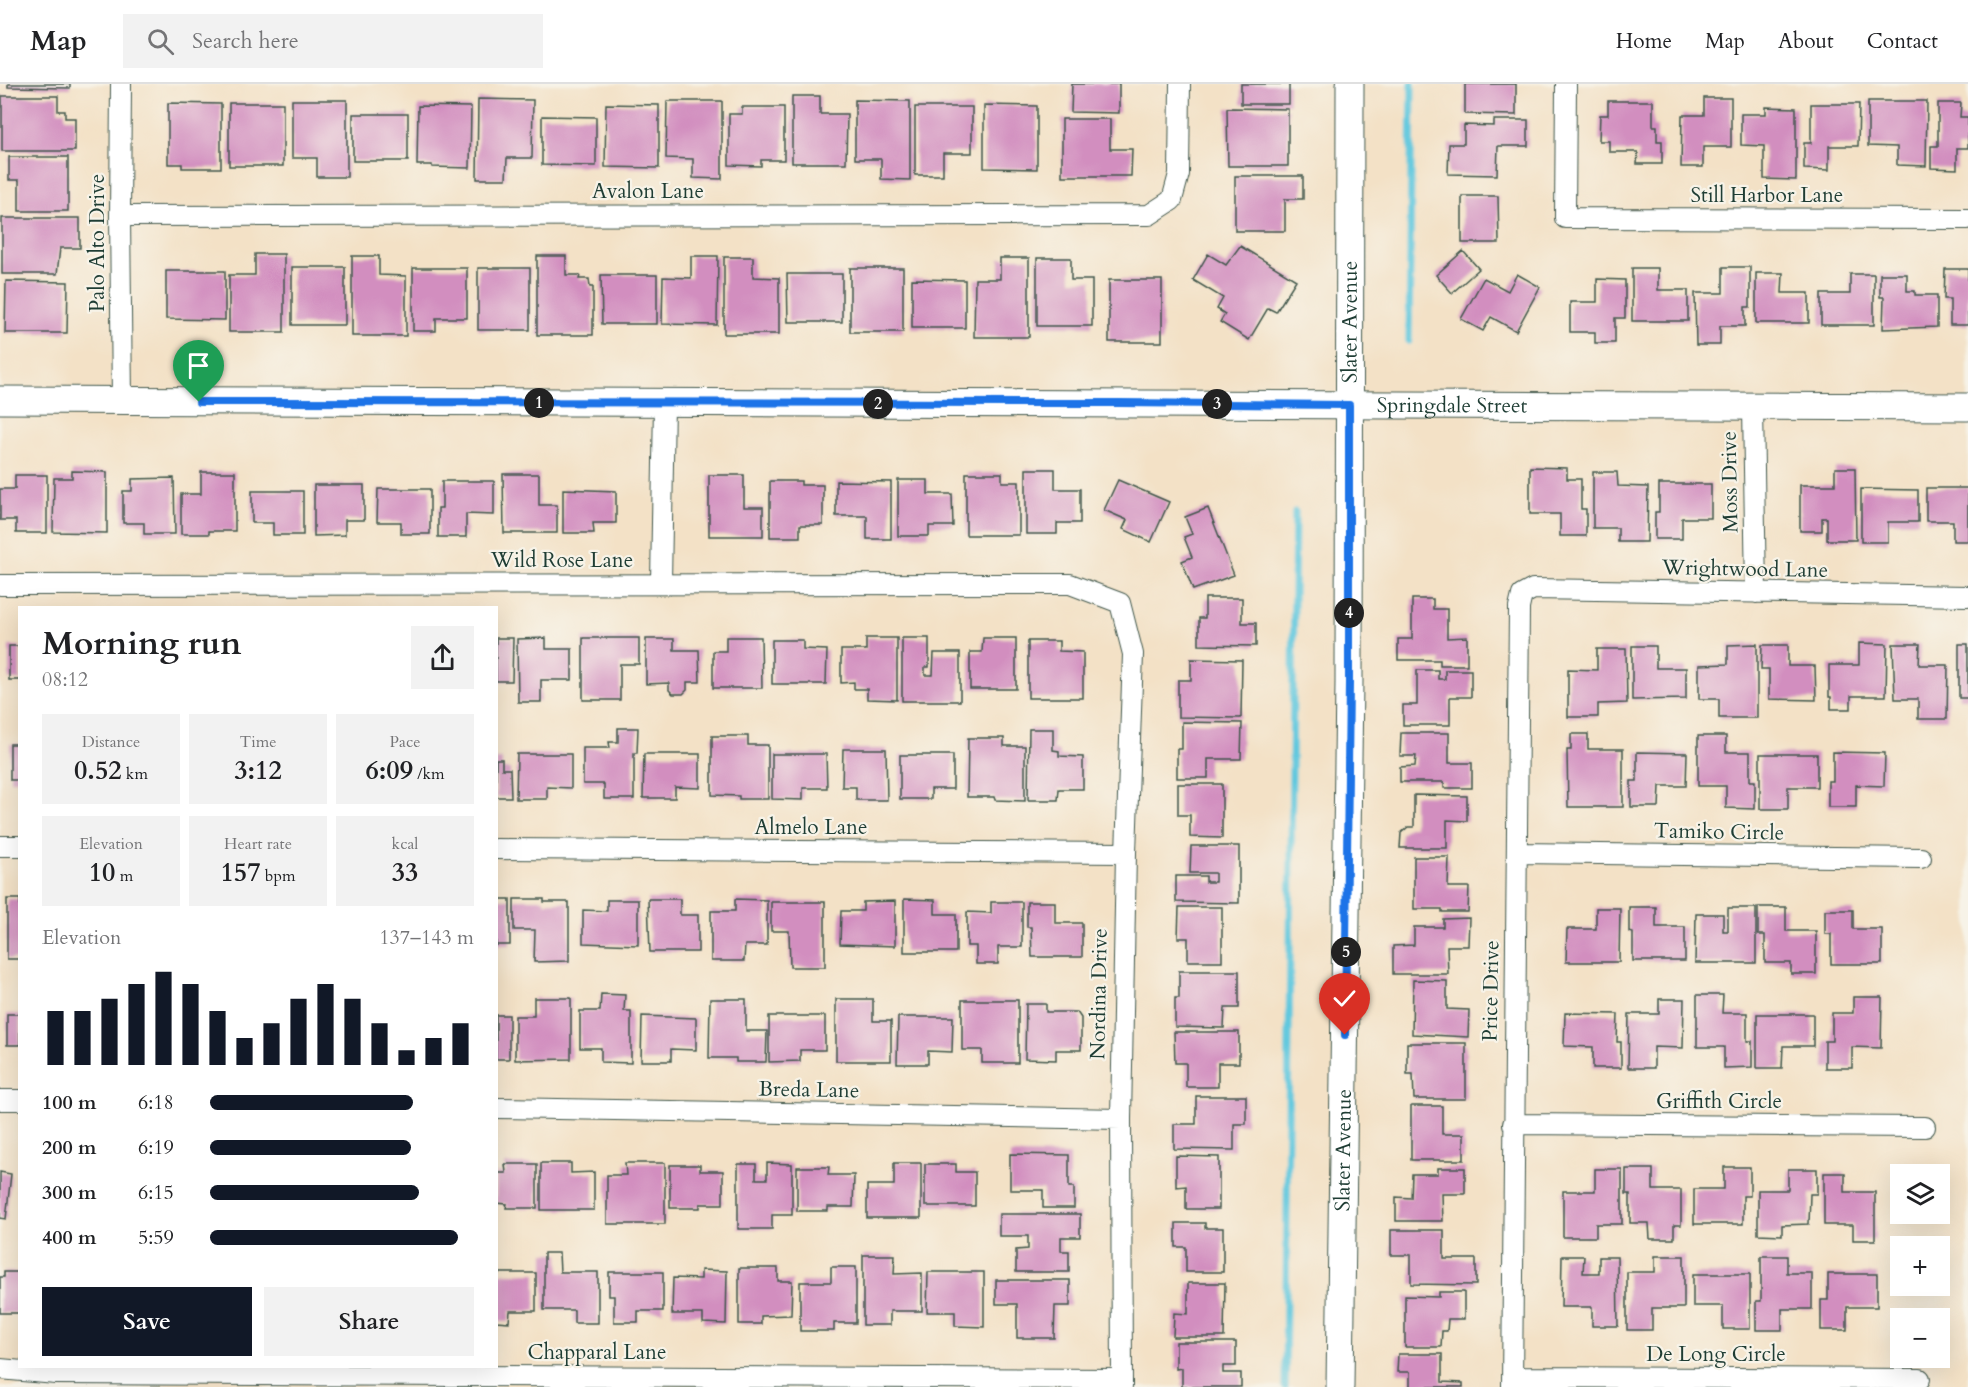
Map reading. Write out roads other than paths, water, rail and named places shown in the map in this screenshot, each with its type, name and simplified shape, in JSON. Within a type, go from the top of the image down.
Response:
[{"type":"street","name":"Palo Alto Drive","points":[[121,84],[122,401]]},
{"type":"street","name":"Avalon Lane","points":[[120,216],[1149,215],[1172,200],[1179,174],[1180,84]]},
{"type":"street","name":"Slater Avenue","points":[[1340,1387],[1349,682],[1350,84]]},
{"type":"street","name":"Still Harbor Lane","points":[[1566,84],[1565,218],[1968,219]]},
{"type":"street","name":"Springdale Street","points":[[0,400],[1968,407]]},
{"type":"street","points":[[662,584],[663,403]]},
{"type":"street","name":"Moss Drive","points":[[1753,407],[1756,593]]},
{"type":"street","name":"Wild Rose Lane","points":[[0,585],[1070,584],[1120,603]]},
{"type":"street","name":"Wrightwood Lane","points":[[1522,595],[1533,589],[1968,596]]},
{"type":"street","name":"Price Drive","points":[[1512,1382],[1519,608],[1522,595]]},
{"type":"street","name":"Nordina Drive","points":[[1120,603],[1132,654],[1121,1119],[1122,1383]]},
{"type":"street","points":[[0,846],[18,846]]},
{"type":"street","name":"Almelo Lane","points":[[498,849],[1126,853]]},
{"type":"street","name":"Tamiko Circle","points":[[1517,854],[1921,858]]},
{"type":"street","points":[[0,1100],[18,1100]]},
{"type":"street","name":"Breda Lane","points":[[498,1108],[1121,1119]]},
{"type":"street","name":"Griffith Circle","points":[[1513,1124],[1925,1127]]},
{"type":"street","name":"Chapparal Lane","points":[[0,1369],[57,1374],[1122,1383]]},
{"type":"street","name":"De Long Circle","points":[[1512,1382],[1920,1378]]},
{"type":"waterway","points":[[1409,341],[1412,84]]},
{"type":"waterway","points":[[1285,1387],[1295,512]]}]
